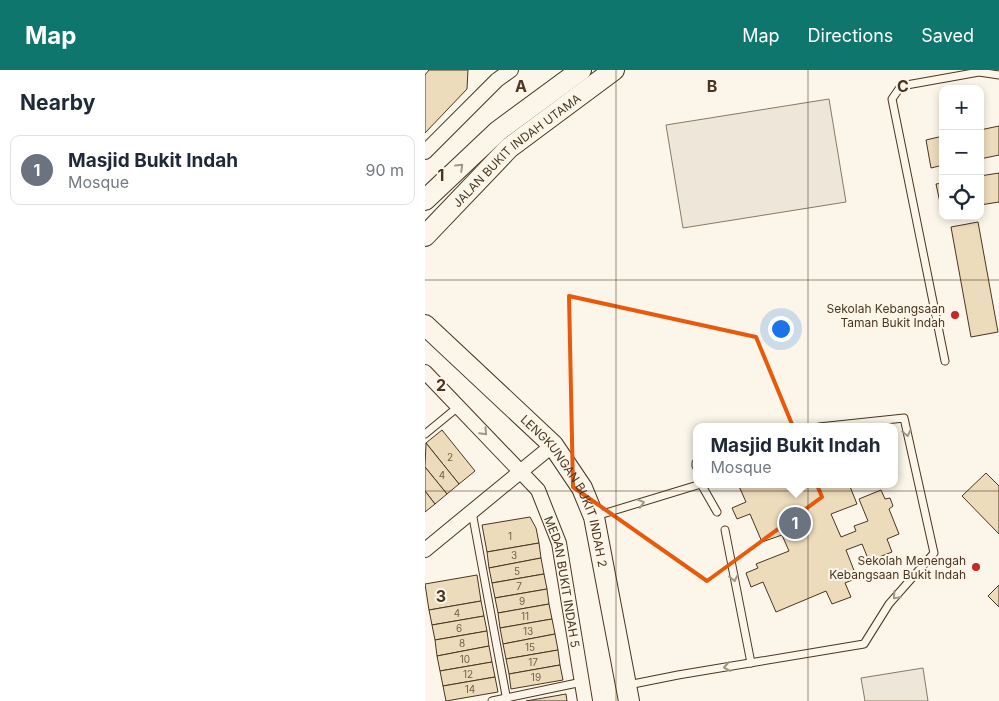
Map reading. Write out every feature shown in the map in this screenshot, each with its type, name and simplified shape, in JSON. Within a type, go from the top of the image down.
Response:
[{"type":"street","points":[[425,152],[494,75],[511,70]]},
{"type":"street","name":"JALAN BUKIT INDAH UTAMA","points":[[425,200],[498,131],[581,70]]},
{"type":"street","name":"JALAN BUKIT INDAH UTAMA","points":[[425,236],[509,148],[614,70]]},
{"type":"street","name":"LENGKUNGAN BUKIT INDAH 2","points":[[426,325],[553,445],[582,488],[594,517],[628,693]]},
{"type":"street","name":"MEDAN BUKIT INDAH 5","points":[[425,372],[538,490],[559,543],[585,701]]},
{"type":"street","points":[[425,550],[553,445]]},
{"type":"lane","points":[[945,362],[892,99],[901,86],[979,72],[999,75]]},
{"type":"lane","points":[[425,434],[459,406]]},
{"type":"lane","points":[[628,693],[751,663],[865,644],[889,604],[934,553],[904,418],[857,423]]},
{"type":"lane","points":[[594,517],[693,486]]},
{"type":"lane","points":[[703,488],[717,512]]},
{"type":"lane","points":[[472,512],[507,700]]},
{"type":"lane","points":[[725,530],[751,663]]},
{"type":"lane","points":[[492,701],[507,700],[582,682]]},
{"type":"highlighted area","points":[[569,296],[756,337],[822,497],[707,581],[573,487]]},
{"type":"shaded area","points":[[829,99],[846,202],[683,228],[666,125]]},
{"type":"shaded area","points":[[923,668],[928,701],[865,701],[861,678]]},
{"type":"building","points":[[429,70],[468,70],[467,89],[425,133],[425,75]]},
{"type":"building","points":[[999,126],[999,155],[984,158],[984,129]]},
{"type":"building","points":[[939,137],[939,166],[931,168],[926,140]]},
{"type":"building","points":[[999,173],[999,202],[984,204],[984,175]]},
{"type":"building","points":[[936,184],[939,184],[939,198]]},
{"type":"building","points":[[978,222],[998,332],[971,337],[951,227]]},
{"type":"building","points":[[442,430],[475,471],[459,484],[426,443]]},
{"type":"building","points":[[426,443],[459,484],[447,494],[425,467]]},
{"type":"building","points":[[425,467],[447,494],[435,504],[425,491]]},
{"type":"building","points":[[986,473],[999,486],[999,534],[962,496]]},
{"type":"building","points":[[740,488],[851,488],[857,504],[831,514],[841,537],[856,531],[854,526],[868,521],[859,499],[881,490],[885,499],[890,498],[893,506],[889,509],[899,534],[887,539],[892,552],[869,561],[862,544],[846,550],[857,578],[845,583],[851,597],[832,604],[826,591],[776,612],[763,582],[751,587],[746,573],[758,568],[756,564],[789,551],[782,535],[762,542],[750,514],[737,519],[732,508],[746,502]]},
{"type":"building","points":[[425,491],[435,504],[425,512]]},
{"type":"building","points":[[530,517],[536,528],[539,543],[487,552],[482,525]]},
{"type":"building","points":[[539,543],[541,558],[489,568],[487,552]]},
{"type":"building","points":[[541,558],[544,574],[492,583],[489,568]]},
{"type":"building","points":[[544,574],[547,589],[495,598],[492,583]]},
{"type":"building","points":[[477,575],[481,601],[429,610],[425,584]]},
{"type":"building","points":[[999,585],[999,607],[988,596]]},
{"type":"building","points":[[547,589],[549,604],[498,613],[495,598]]},
{"type":"building","points":[[481,601],[484,616],[432,625],[429,610]]},
{"type":"building","points":[[549,604],[552,619],[500,628],[498,613]]},
{"type":"building","points":[[484,616],[487,631],[435,640],[432,625]]},
{"type":"building","points":[[552,619],[555,634],[503,644],[500,628]]},
{"type":"building","points":[[487,631],[489,646],[437,656],[435,640]]},
{"type":"building","points":[[555,634],[558,650],[506,659],[503,644]]},
{"type":"building","points":[[489,646],[492,662],[440,671],[437,656]]},
{"type":"building","points":[[558,650],[560,665],[509,674],[506,659]]},
{"type":"building","points":[[492,662],[495,677],[443,686],[440,671]]},
{"type":"building","points":[[560,665],[563,680],[511,689],[509,674]]},
{"type":"building","points":[[495,677],[498,692],[446,701],[443,686]]},
{"type":"building","points":[[566,694],[567,701],[526,701]]},
{"type":"place","name":"Sekolah Kebangsaan Taman Bukit Indah","points":[[955,315]]},
{"type":"place","name":"Masjid Bukit Indah","points":[[795,523]]},
{"type":"place","name":"Sekolah Menengah Kebangsaan Bukit Indah","points":[[976,567]]}]
